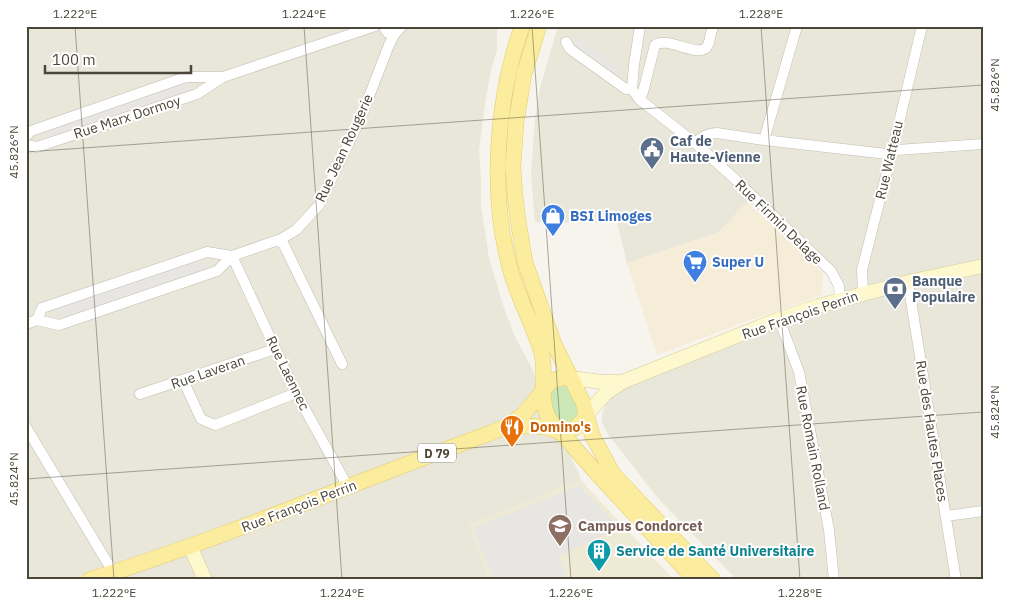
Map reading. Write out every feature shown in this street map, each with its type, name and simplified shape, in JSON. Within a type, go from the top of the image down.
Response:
[{"type":"main road","points":[[522,26],[516,44],[503,103],[497,171],[505,247],[525,312],[542,351],[544,406],[550,420],[695,580]]},
{"type":"main road","points":[[540,26],[524,74],[516,123],[515,196],[526,262],[554,344],[583,402],[592,435],[613,474],[713,580]]},
{"type":"main road","name":"Rue François Perrin","points":[[507,426],[543,427],[560,431],[572,430],[577,427],[606,393],[622,382],[779,319],[908,282],[983,266]]},
{"type":"main road","name":"Rue François Perrin","points":[[89,580],[242,528],[507,426],[522,415],[551,381],[571,378],[602,382],[622,382]]},
{"type":"main road","points":[[190,546],[205,580]]},
{"type":"street","name":"Rue Marx Dormoy","points":[[26,146],[37,147],[197,94],[223,77],[375,26]]},
{"type":"street","points":[[386,26],[385,29],[388,33],[394,35]]},
{"type":"street","name":"Rue Jean Rougerie","points":[[31,322],[59,325],[217,271],[232,256],[281,239],[296,230],[319,205],[361,117],[389,45],[394,35],[402,26]]},
{"type":"street","points":[[632,89],[640,26]]},
{"type":"street","points":[[764,140],[797,26]]},
{"type":"street","name":"Rue Watteau","points":[[863,294],[862,270],[922,26]]},
{"type":"street","points":[[639,99],[643,92],[655,45],[667,42],[700,51],[707,46],[712,30]]},
{"type":"street","name":"Rue Firmin Delage","points":[[566,42],[570,49],[626,89],[632,89],[639,99],[695,143],[736,180],[831,272],[839,286],[840,300]]},
{"type":"street","name":"Rue Marx Dormoy","points":[[26,136],[31,131],[186,77],[223,77]]},
{"type":"street","points":[[695,143],[703,136],[717,133],[887,154],[903,150],[983,144]]},
{"type":"street","points":[[281,239],[342,364]]},
{"type":"street","name":"Rue Jean Rougerie","points":[[31,322],[42,308],[208,252],[232,256]]},
{"type":"street","name":"Rue Laennec","points":[[232,256],[296,393],[348,487]]},
{"type":"street","name":"Rue des Hautes Places","points":[[908,282],[956,580]]},
{"type":"street","name":"Rue Romain Rolland","points":[[779,319],[799,372],[829,530],[834,580]]},
{"type":"street","name":"Rue Laveran","points":[[140,394],[276,349]]},
{"type":"street","points":[[183,380],[201,420],[215,425],[296,393]]},
{"type":"street","points":[[26,428],[113,572]]},
{"type":"street","points":[[946,516],[983,511]]},
{"type":"shaded area","points":[[26,26],[497,26],[497,50],[485,103],[479,150],[481,206],[489,258],[515,337],[529,363],[581,479],[469,525],[489,580],[26,580]]},
{"type":"shaded area","points":[[558,26],[983,26],[983,580],[737,580],[657,497],[607,433],[602,422],[602,414],[611,390],[840,300],[839,286],[751,195],[747,202],[719,232],[627,263],[616,218],[601,223],[535,222],[531,175],[535,120],[540,88]]},
{"type":"shaded area","points":[[578,37],[623,70],[619,76],[573,44]]},
{"type":"shaded area","points":[[186,77],[193,95],[50,143],[45,126]]},
{"type":"shaded area","points":[[747,202],[823,273],[822,295],[657,355],[627,263],[719,232]]},
{"type":"shaded area","points":[[201,255],[209,273],[63,324],[56,304]]},
{"type":"shaded area","name":"Campus Condorcet","points":[[581,479],[674,580],[489,580],[469,525]]},
{"type":"shaded area","name":"Campus Condorcet","points":[[579,486],[619,528],[558,556],[569,580],[494,580],[473,528]]},
{"type":"green space","points":[[558,385],[570,387],[580,413],[574,421],[561,423],[552,409],[550,393]]},
{"type":"place","name":"Caf de Haute-Vienne","points":[[652,170]]},
{"type":"place","name":"BSI Limoges","points":[[553,237]]},
{"type":"place","name":"Super U","points":[[695,283]]},
{"type":"place","name":"Banque Populaire","points":[[895,310]]},
{"type":"place","name":"Domino's","points":[[512,448]]},
{"type":"place","name":"Campus Condorcet","points":[[560,547]]},
{"type":"place","name":"Service de Santé Universitaire","points":[[599,572]]}]
